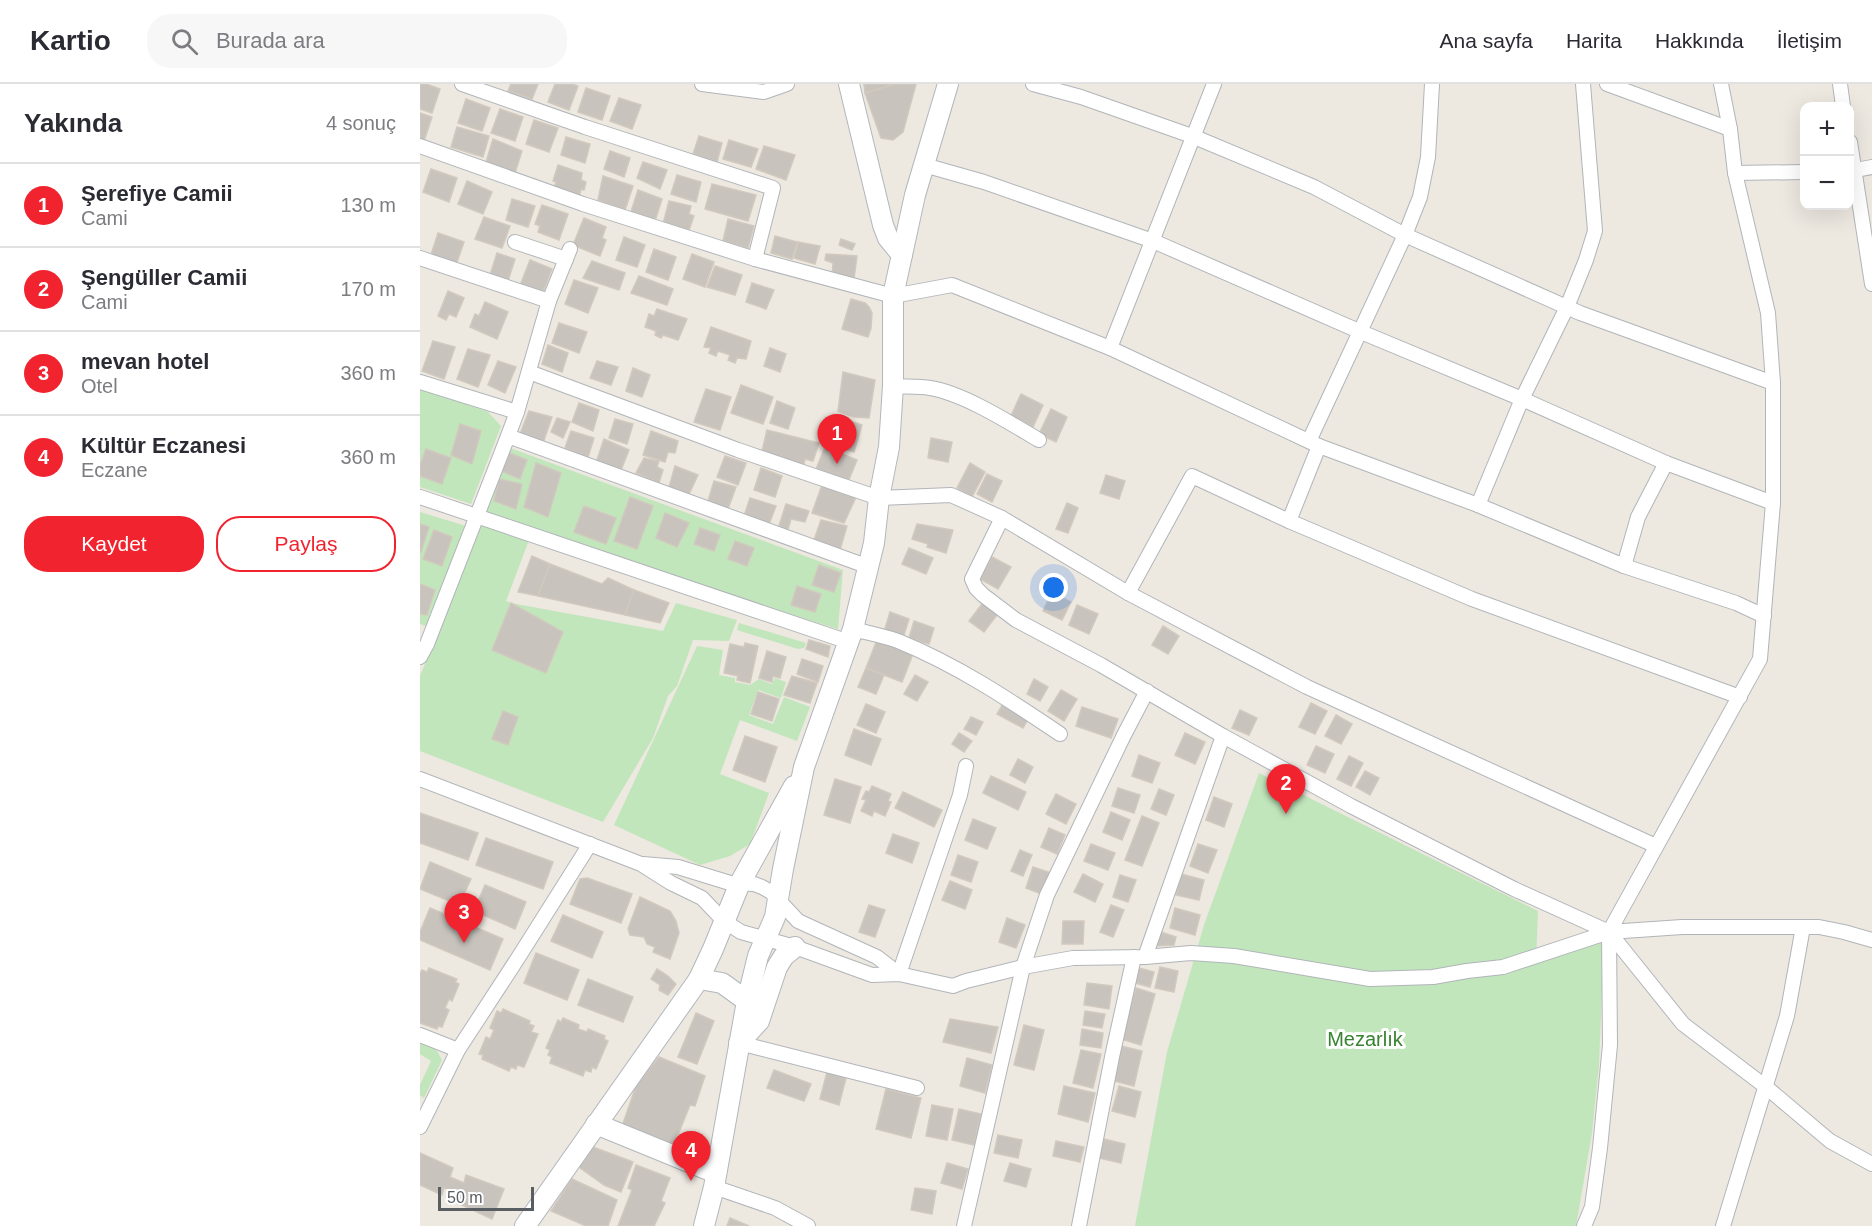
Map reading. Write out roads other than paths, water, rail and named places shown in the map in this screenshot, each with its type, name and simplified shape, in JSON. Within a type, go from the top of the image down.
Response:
[{"type":"main road","points":[[849,84],[883,225],[888,238],[902,255]]},
{"type":"main road","points":[[704,1226],[715,1180],[747,1001],[758,956],[775,917],[804,767],[851,635],[869,567],[889,447],[893,386],[893,296],[915,195],[948,84]]},
{"type":"main road","points":[[525,1226],[699,979],[740,883],[804,767]]},
{"type":"main road","points":[[739,1043],[759,1021],[777,968],[784,956],[795,947]]},
{"type":"main road","points":[[699,979],[722,983],[747,1001]]},
{"type":"main road","points":[[596,1124],[715,1180]]},
{"type":"street","points":[[462,84],[772,188],[754,259]]},
{"type":"street","points":[[702,84],[764,92],[787,84]]},
{"type":"street","points":[[1033,84],[1083,91],[1314,187],[1405,235],[1568,307],[1773,383]]},
{"type":"street","points":[[1110,348],[1214,84]]},
{"type":"street","points":[[1288,521],[1314,443],[1420,197],[1428,157],[1432,84]]},
{"type":"street","points":[[1478,505],[1522,399],[1568,307],[1595,231],[1583,84]]},
{"type":"street","points":[[1607,84],[1730,129]]},
{"type":"street","points":[[1584,1226],[1592,1207],[1599,1160],[1610,1045],[1609,932],[1760,658],[1773,503],[1773,383],[1768,313],[1735,173],[1730,129],[1721,84]]},
{"type":"street","points":[[1840,84],[1843,102]]},
{"type":"street","points":[[420,146],[583,204],[754,259],[893,296],[952,285],[1110,348],[1314,443],[1478,505],[1624,566],[1736,603],[1764,616]]},
{"type":"street","points":[[924,165],[984,182],[1153,241],[1666,463],[1773,503]]},
{"type":"street","points":[[1854,171],[1872,167]]},
{"type":"street","points":[[1735,173],[1800,172]]},
{"type":"street","points":[[1854,182],[1872,284]]},
{"type":"street","points":[[420,657],[517,412],[549,301],[568,254],[515,242]]},
{"type":"street","points":[[420,258],[549,301]]},
{"type":"street","points":[[528,372],[738,450],[879,498],[951,495],[1002,518],[1128,593],[1307,687],[1656,846]]},
{"type":"street","points":[[420,382],[517,412]]},
{"type":"street","points":[[893,386],[931,388],[955,395],[1039,440]]},
{"type":"street","points":[[508,436],[869,567]]},
{"type":"street","points":[[1624,566],[1638,517],[1666,463]]},
{"type":"street","points":[[1128,593],[1192,476],[1288,521],[1472,599],[1740,697]]},
{"type":"street","points":[[420,497],[851,635],[897,641],[956,668],[1006,697],[1060,734]]},
{"type":"street","points":[[1002,518],[972,579],[976,588],[1016,620],[1351,806],[1504,884],[1609,932],[1683,1024],[1766,1087],[1830,1141],[1872,1164]]},
{"type":"street","points":[[964,1226],[1023,967],[1047,896],[1147,691]]},
{"type":"street","points":[[1079,1226],[1112,1057],[1139,957],[1223,736]]},
{"type":"street","points":[[899,974],[960,795],[966,766]]},
{"type":"street","points":[[420,779],[641,864],[671,883],[702,898],[724,921],[741,932],[795,947],[873,975],[899,974],[953,986],[1023,967],[1074,958],[1191,953],[1234,956],[1370,979],[1433,977],[1503,967],[1609,932],[1682,927],[1819,927],[1872,940]]},
{"type":"street","points":[[420,1127],[458,1050],[590,844]]},
{"type":"street","points":[[641,864],[678,867],[713,878],[762,887],[771,892],[798,921],[877,957],[899,974]]},
{"type":"street","points":[[1723,1226],[1787,1016],[1803,927]]},
{"type":"street","points":[[420,1035],[458,1050]]},
{"type":"street","points":[[739,1043],[917,1088]]},
{"type":"street","points":[[715,1180],[808,1226]]},
{"type":"place","name":"Şerefiye Camii","points":[[837,464]]},
{"type":"place","name":"Şengüller Camii","points":[[1286,814]]},
{"type":"place","name":"mevan hotel","points":[[464,943]]},
{"type":"place","name":"Kültür Eczanesi","points":[[691,1181]]},
{"type":"park label","name":"Mezarlık","points":[[1365,1039]]}]
